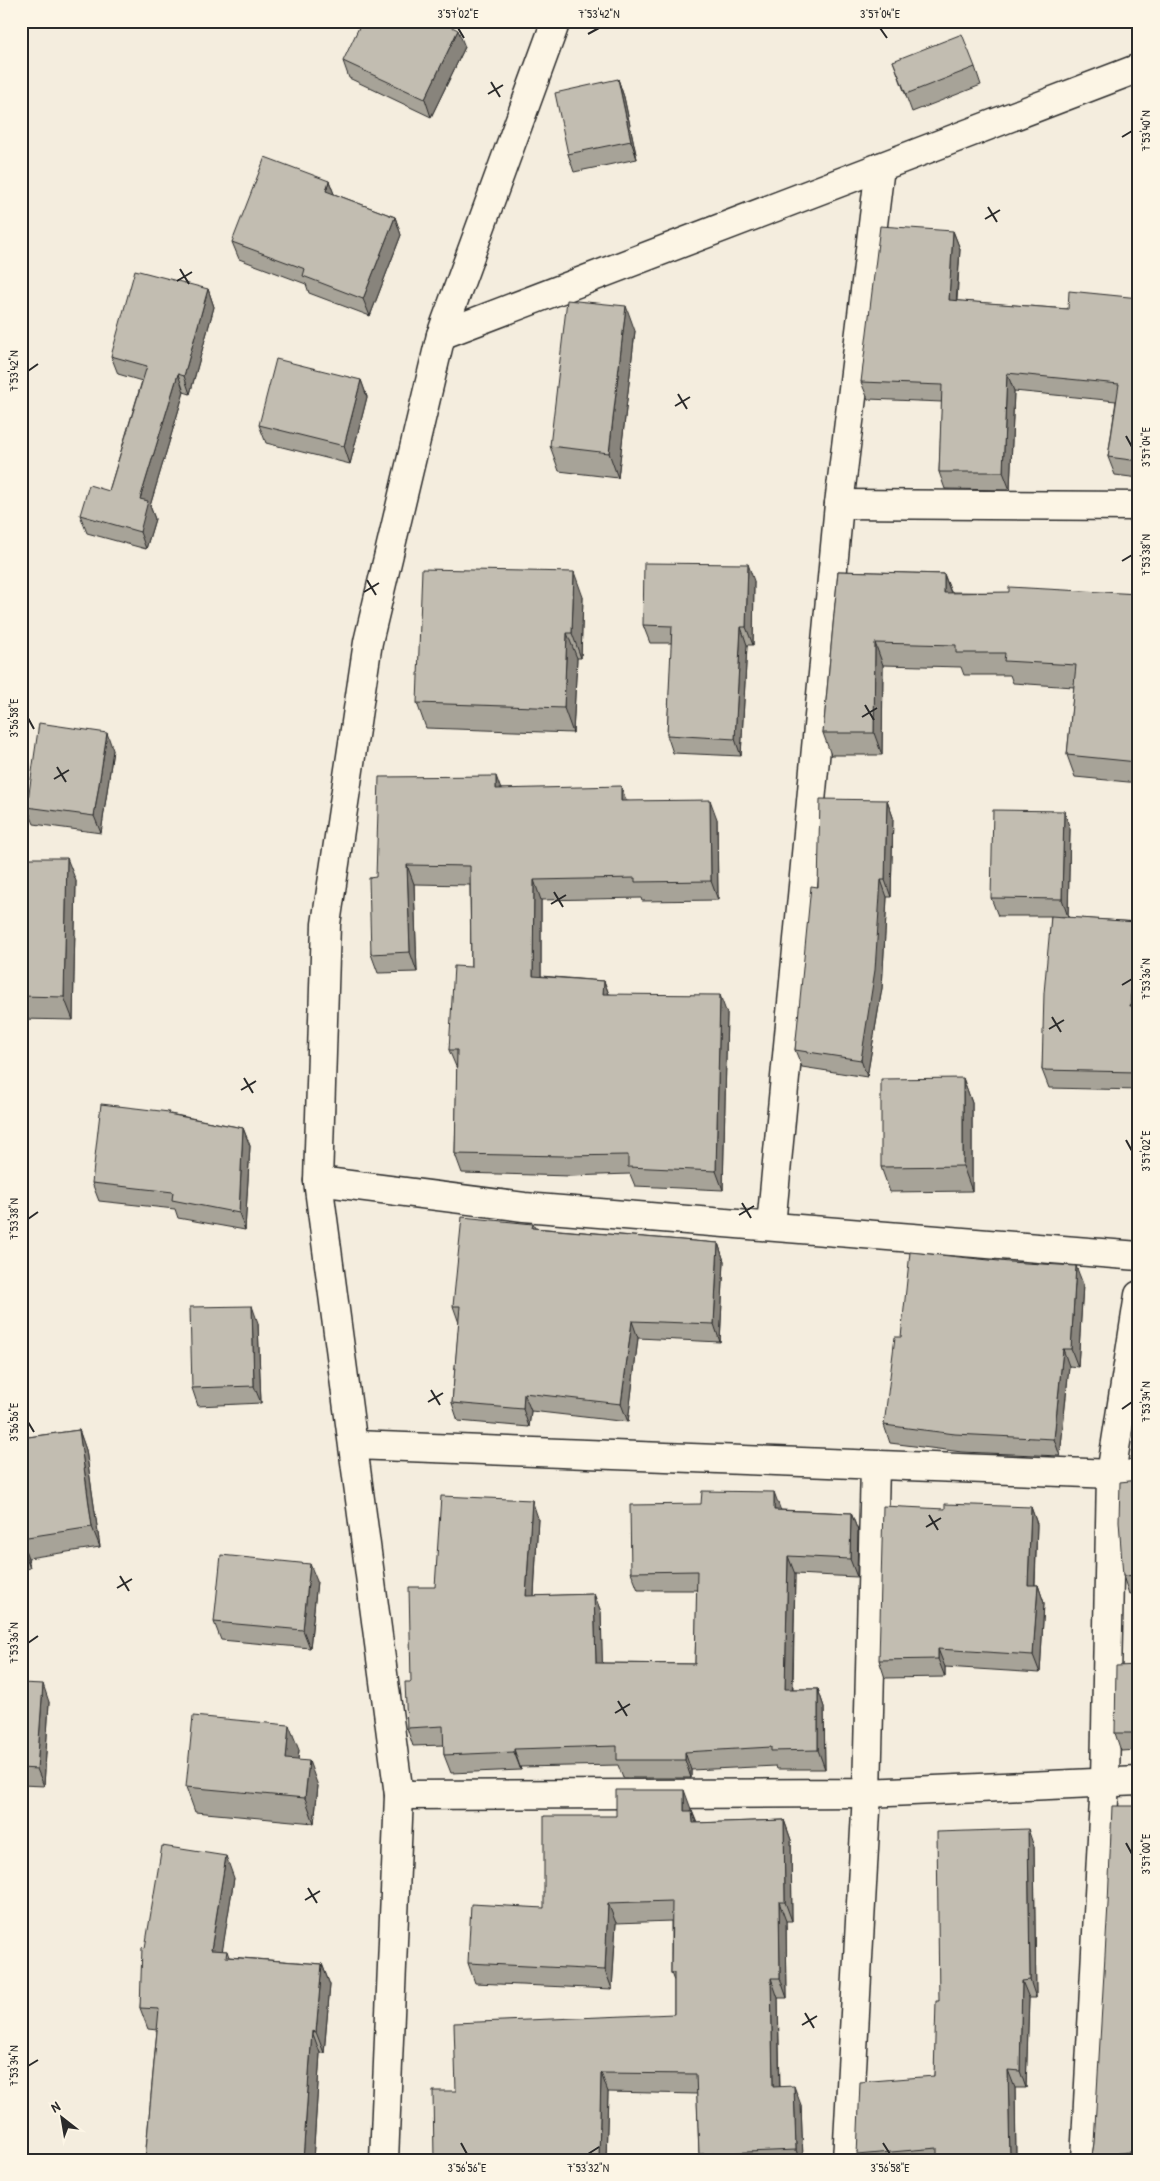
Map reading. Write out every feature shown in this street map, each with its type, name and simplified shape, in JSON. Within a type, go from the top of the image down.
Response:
[{"type":"street","points":[[384,2160],[399,1795],[318,1181],[326,924],[368,642],[441,335],[556,21]]},
{"type":"street","points":[[441,335],[1139,68]]},
{"type":"street","points":[[771,1226],[840,504],[880,167]]},
{"type":"street","points":[[840,504],[1139,506]]},
{"type":"street","points":[[318,1181],[524,1207],[1139,1256]]},
{"type":"street","points":[[1085,2160],[1105,1781],[1111,1474],[1139,1295]]},
{"type":"street","points":[[354,1445],[1139,1475]]},
{"type":"street","points":[[847,2160],[867,1793],[875,1466]]},
{"type":"street","points":[[399,1795],[867,1793],[1139,1781]]},
{"type":"building","points":[[362,21],[440,21],[458,30],[425,99],[343,61]]},
{"type":"building","points":[[962,34],[975,67],[906,94],[893,61]]},
{"type":"building","points":[[618,79],[631,141],[568,154],[555,93]]},
{"type":"building","points":[[265,157],[329,181],[326,191],[395,217],[363,299],[303,276],[305,269],[232,242]]},
{"type":"building","points":[[880,226],[953,231],[949,300],[1068,309],[1069,291],[1139,298],[1139,461],[1108,457],[1119,384],[1007,373],[1003,472],[939,472],[942,385],[861,382]]},
{"type":"building","points":[[135,270],[208,289],[184,376],[178,374],[140,499],[148,501],[140,532],[80,515],[89,485],[109,491],[147,366],[111,356]]},
{"type":"building","points":[[567,300],[626,306],[609,453],[550,446]]},
{"type":"building","points":[[276,359],[361,380],[344,446],[259,425]]},
{"type":"building","points":[[644,563],[748,564],[746,627],[741,627],[735,739],[667,735],[672,626],[643,625]]},
{"type":"building","points":[[422,569],[574,572],[572,633],[567,633],[564,708],[417,703]]},
{"type":"building","points":[[838,571],[944,574],[944,593],[1009,592],[1009,587],[1139,594],[1139,744],[1137,762],[1067,755],[1076,665],[1004,661],[1005,653],[956,653],[956,645],[875,643],[874,733],[823,733]]},
{"type":"building","points":[[39,723],[107,733],[94,816],[27,807]]},
{"type":"building","points":[[496,776],[496,789],[621,786],[621,801],[710,800],[711,881],[635,882],[635,878],[534,880],[533,976],[604,981],[603,994],[720,995],[716,1171],[628,1167],[628,1155],[455,1154],[457,1050],[449,1050],[454,966],[471,967],[470,866],[407,865],[410,952],[371,954],[369,878],[376,877],[379,777]]},
{"type":"building","points":[[820,799],[887,800],[885,880],[881,880],[875,970],[861,1060],[795,1050],[811,886],[818,887]]},
{"type":"building","points":[[993,810],[1064,811],[1062,899],[991,898]]},
{"type":"building","points":[[21,858],[67,858],[64,997],[21,996]]},
{"type":"building","points":[[1051,916],[1137,922],[1130,1006],[1138,1006],[1136,1072],[1042,1070],[1044,993]]},
{"type":"building","points":[[963,1078],[963,1166],[881,1167],[881,1079]]},
{"type":"building","points":[[101,1104],[169,1112],[168,1114],[243,1128],[239,1213],[172,1200],[173,1192],[92,1183]]},
{"type":"building","points":[[462,1217],[533,1224],[532,1228],[718,1243],[714,1324],[632,1321],[621,1404],[524,1393],[523,1409],[452,1403],[460,1306],[453,1306]]},
{"type":"building","points":[[910,1252],[1009,1262],[1076,1266],[1071,1349],[1063,1349],[1054,1439],[955,1434],[884,1425],[895,1337],[901,1337]]},
{"type":"building","points":[[252,1306],[254,1386],[192,1388],[190,1307]]},
{"type":"building","points":[[79,1430],[92,1527],[21,1538],[21,1438]]},
{"type":"building","points":[[1139,1480],[1139,1575],[1123,1576],[1119,1521],[1120,1482]]},
{"type":"building","points":[[702,1491],[774,1492],[774,1510],[851,1513],[850,1559],[788,1556],[785,1689],[818,1689],[818,1750],[771,1751],[771,1747],[685,1752],[685,1760],[617,1760],[617,1746],[514,1749],[514,1752],[444,1755],[443,1726],[407,1728],[405,1682],[411,1682],[409,1587],[435,1587],[441,1496],[532,1500],[526,1596],[594,1594],[596,1663],[695,1664],[697,1571],[631,1572],[630,1505],[701,1504]]},
{"type":"building","points":[[945,1504],[1031,1507],[1028,1585],[1038,1585],[1033,1655],[938,1649],[938,1659],[879,1660],[883,1506],[945,1509]]},
{"type":"building","points":[[221,1555],[310,1564],[303,1630],[214,1622]]},
{"type":"building","points":[[1139,1665],[1139,1733],[1115,1733],[1116,1666]]},
{"type":"building","points":[[21,1683],[43,1684],[37,1769],[21,1768]]},
{"type":"building","points":[[193,1716],[289,1725],[286,1759],[309,1761],[305,1798],[186,1787]]},
{"type":"building","points":[[616,1790],[684,1790],[684,1811],[692,1811],[693,1823],[784,1820],[785,1902],[779,1902],[780,1978],[771,1978],[773,2087],[794,2086],[796,2150],[699,2154],[696,2074],[601,2073],[599,2159],[510,2158],[510,2160],[434,2160],[433,2091],[456,2091],[454,2023],[674,2014],[674,1973],[671,1973],[672,1901],[608,1903],[605,1970],[468,1963],[471,1904],[544,1908],[544,1816],[616,1816]]},
{"type":"building","points":[[1112,1806],[1139,1806],[1139,2151],[1092,2156],[1108,1904]]},
{"type":"building","points":[[1028,1829],[1030,1980],[1022,1981],[1020,2071],[1008,2070],[1010,2160],[937,2160],[937,2148],[857,2155],[860,2082],[934,2076],[936,2001],[939,2001],[937,1832]]},
{"type":"building","points":[[162,1846],[226,1856],[211,1950],[227,1951],[226,1957],[322,1964],[316,2032],[312,2031],[303,2160],[145,2160],[159,2009],[140,2008],[142,1947],[145,1948]]}]
